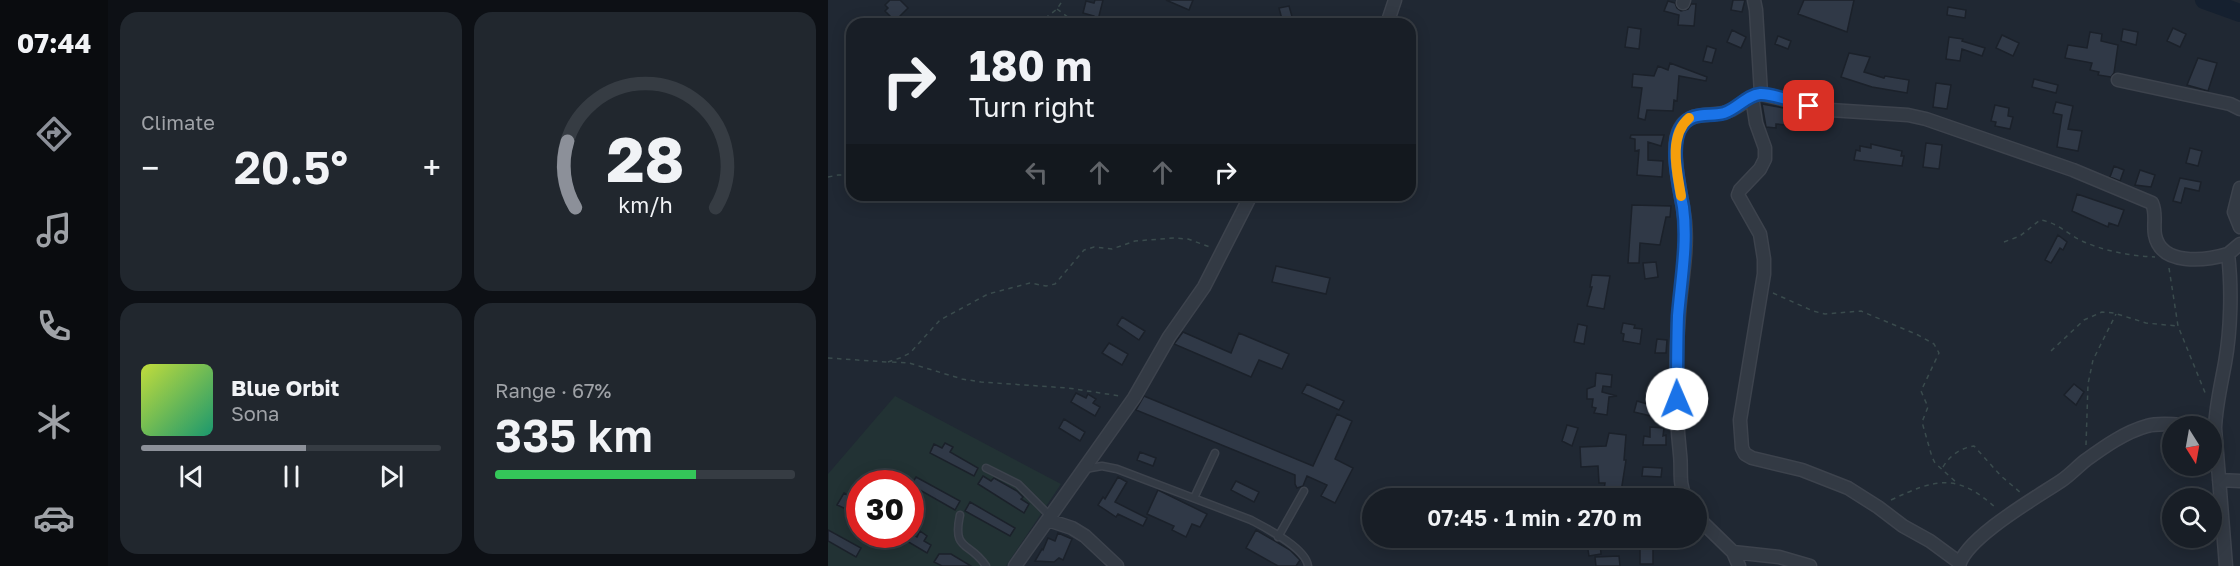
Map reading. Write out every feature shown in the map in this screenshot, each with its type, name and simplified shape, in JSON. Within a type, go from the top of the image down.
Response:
[{"type":"street","points":[[1389,18],[1395,0]]},
{"type":"street","points":[[1754,0],[1756,10],[1756,123],[1765,148],[1765,159],[1760,169],[1738,195],[1760,234],[1764,260],[1740,420],[1742,448],[1748,456],[1802,470],[1848,489],[1930,541],[1960,564],[1983,536],[2029,500],[2063,480],[2086,460],[2126,434],[2148,425],[2162,425]]},
{"type":"street","points":[[2118,80],[2230,104],[2240,109]]},
{"type":"street","points":[[1682,488],[1679,482],[1681,459],[1677,439],[1678,326],[1685,237],[1677,166],[1677,135],[1680,127],[1694,116],[1730,111],[1756,95],[1830,111],[1908,115],[1926,119],[2073,170],[2152,203],[2156,211],[2156,237],[2160,248],[2168,256],[2214,258],[2228,255],[2240,244]]},
{"type":"street","points":[[2240,188],[2234,212],[2240,227]]},
{"type":"street","points":[[1016,566],[1134,398],[1169,337],[1204,287],[1248,201]]},
{"type":"street","points":[[2215,416],[2226,361],[2230,291],[2228,255]]},
{"type":"street","points":[[2230,291],[2240,299]]},
{"type":"street","points":[[2219,476],[2226,566]]},
{"type":"street","points":[[2219,480],[2240,481]]},
{"type":"street","points":[[1049,518],[1085,536],[1117,566]]},
{"type":"street","points":[[1707,527],[1733,552],[1739,566]]},
{"type":"street","points":[[1733,552],[1779,558],[1810,566]]},
{"type":"lane","points":[[1194,498],[1215,453]]},
{"type":"lane","points":[[1084,469],[1102,466],[1117,469],[1251,520],[1303,554],[1308,566]]},
{"type":"lane","points":[[986,468],[1018,484],[1049,518]]},
{"type":"lane","points":[[1278,537],[1304,491]]},
{"type":"lane","points":[[960,515],[957,537],[963,545],[978,555],[986,566]]},
{"type":"path","points":[[1046,18],[1057,9],[1063,0]]},
{"type":"path","points":[[1057,9],[1069,18]]},
{"type":"path","points":[[828,177],[846,175]]},
{"type":"path","points":[[2004,242],[2020,236],[2040,220],[2048,221],[2084,242],[2112,251],[2143,257],[2168,256],[2178,326],[2205,393],[2216,408]]},
{"type":"path","points":[[888,362],[910,353],[940,320],[988,294],[1030,284],[1046,286],[1055,284],[1084,250],[1089,248],[1112,249],[1135,241],[1188,239],[1222,251]]},
{"type":"path","points":[[1761,290],[1781,295],[1813,311],[1825,314],[1862,311],[1886,323],[1908,330],[1934,344],[1939,353],[1921,391],[1928,407],[1922,422],[1935,463],[1957,483],[1976,491],[2007,517]]},
{"type":"path","points":[[2050,351],[2091,315],[2102,312],[2146,324],[2178,326]]},
{"type":"path","points":[[2086,460],[2088,384],[2093,360],[2116,314]]},
{"type":"path","points":[[828,358],[909,363],[962,379],[981,382],[1068,388],[1134,398]]},
{"type":"path","points":[[1942,467],[1957,452],[1974,446],[2009,484],[2029,500]]},
{"type":"path","points":[[1878,507],[1910,491],[1929,485],[1957,483]]},
{"type":"shaded area","points":[[895,396],[1061,484],[1006,566],[828,566],[828,474]]},
{"type":"building","points":[[890,0],[900,0],[908,8],[898,18],[892,18],[885,11],[888,8],[885,5]]},
{"type":"building","points":[[1095,0],[1103,0],[1098,18],[1083,13],[1086,1],[1094,3]]},
{"type":"building","points":[[1166,0],[1193,0],[1189,10]]},
{"type":"building","points":[[1733,0],[1745,0],[1742,12],[1731,10]]},
{"type":"building","points":[[1804,0],[1854,0],[1847,32],[1798,14]]},
{"type":"building","points":[[1668,1],[1675,3],[1681,11],[1688,9],[1691,4],[1696,4],[1694,26],[1678,25],[1679,15],[1664,11]]},
{"type":"building","points":[[1289,6],[1292,18],[1282,18],[1279,8]]},
{"type":"building","points":[[1948,7],[1966,10],[1965,18],[1947,15]]},
{"type":"building","points":[[1628,27],[1641,29],[1639,49],[1625,47]]},
{"type":"building","points":[[2173,28],[2186,34],[2180,47],[2167,41]]},
{"type":"building","points":[[2123,29],[2138,32],[2136,45],[2121,41]]},
{"type":"building","points":[[1732,30],[1746,37],[1741,48],[1727,42]]},
{"type":"building","points":[[2090,32],[2102,34],[2101,41],[2118,45],[2114,73],[2111,77],[2098,75],[2099,72],[2090,70],[2092,63],[2065,58],[2068,45],[2087,48]]},
{"type":"building","points":[[2002,35],[2019,43],[2013,56],[1996,48]]},
{"type":"building","points":[[1778,36],[1791,41],[1788,49],[1775,44]]},
{"type":"building","points":[[1949,37],[1963,39],[1962,41],[1985,48],[1982,56],[1962,49],[1960,61],[1946,59]]},
{"type":"building","points":[[1707,46],[1716,49],[1712,63],[1703,61]]},
{"type":"building","points":[[1849,53],[1870,57],[1864,72],[1884,78],[1885,76],[1909,80],[1907,93],[1872,87],[1841,77]]},
{"type":"building","points":[[2198,58],[2217,63],[2208,91],[2187,85]]},
{"type":"building","points":[[1670,63],[1707,77],[1706,81],[1679,76],[1677,101],[1674,100],[1673,111],[1647,110],[1645,120],[1638,118],[1642,88],[1632,87],[1633,74],[1654,76],[1658,66],[1668,70]]},
{"type":"building","points":[[2034,79],[2058,85],[2056,93],[2032,87]]},
{"type":"building","points":[[1936,83],[1951,85],[1947,109],[1933,107]]},
{"type":"building","points":[[2056,102],[2073,106],[2068,129],[2082,131],[2078,151],[2057,147],[2062,115],[2053,113]]},
{"type":"building","points":[[1762,104],[1789,109],[1787,125],[1776,124],[1776,128],[1766,127]]},
{"type":"building","points":[[1995,105],[2009,108],[2008,116],[2013,117],[2010,129],[1995,126],[1996,122],[1991,121]]},
{"type":"building","points":[[1631,135],[1664,135],[1661,146],[1648,142],[1648,160],[1663,161],[1662,177],[1637,175],[1639,150],[1635,151],[1635,139],[1630,138]]},
{"type":"building","points":[[1926,143],[1942,145],[1939,169],[1923,167]]},
{"type":"building","points":[[1871,144],[1902,151],[1901,156],[1904,156],[1902,166],[1854,160],[1856,150],[1860,151],[1860,146],[1871,148]]},
{"type":"building","points":[[2190,148],[2202,151],[2198,166],[2186,163]]},
{"type":"building","points":[[2114,166],[2124,170],[2120,181],[2110,177]]},
{"type":"building","points":[[2140,170],[2155,175],[2151,187],[2135,185]]},
{"type":"building","points":[[2180,178],[2201,182],[2199,191],[2185,188],[2181,203],[2173,201]]},
{"type":"building","points":[[2077,194],[2124,210],[2118,226],[2109,223],[2108,227],[2072,211]]},
{"type":"building","points":[[1632,205],[1671,206],[1670,217],[1666,217],[1660,245],[1640,243],[1639,263],[1628,263]]},
{"type":"building","points":[[2058,235],[2067,242],[2063,250],[2060,248],[2051,263],[2045,260]]},
{"type":"building","points":[[1656,262],[1658,277],[1645,279],[1643,263]]},
{"type":"building","points":[[1276,266],[1330,278],[1326,294],[1272,282]]},
{"type":"building","points":[[1592,275],[1610,276],[1604,309],[1587,306],[1592,287],[1590,287]]},
{"type":"building","points":[[1122,317],[1145,331],[1139,340],[1117,325]]},
{"type":"building","points":[[1623,323],[1642,329],[1640,344],[1623,341],[1624,334],[1621,333]]},
{"type":"building","points":[[1578,324],[1587,326],[1584,344],[1574,342]]},
{"type":"building","points":[[1183,332],[1231,353],[1239,333],[1289,354],[1282,369],[1259,360],[1251,377],[1174,344]]},
{"type":"building","points":[[1657,339],[1667,340],[1666,353],[1655,353]]},
{"type":"building","points":[[1109,343],[1128,354],[1122,365],[1102,353]]},
{"type":"building","points":[[1596,373],[1612,375],[1611,387],[1603,386],[1602,392],[1617,396],[1609,397],[1607,415],[1594,413],[1596,408],[1592,407],[1593,399],[1587,399],[1587,389],[1595,386]]},
{"type":"building","points":[[1307,384],[1344,401],[1339,410],[1302,393]]},
{"type":"building","points":[[2074,384],[2084,392],[2076,405],[2064,395]]},
{"type":"building","points":[[1076,393],[1086,398],[1088,394],[1096,399],[1093,403],[1100,407],[1095,416],[1071,402]]},
{"type":"building","points":[[1144,396],[1313,466],[1337,414],[1352,421],[1335,459],[1353,468],[1335,503],[1321,496],[1327,485],[1307,476],[1303,486],[1297,488],[1295,475],[1136,410]]},
{"type":"building","points":[[1637,401],[1654,406],[1651,416],[1634,412]]},
{"type":"building","points":[[1064,419],[1085,432],[1080,441],[1059,428]]},
{"type":"building","points":[[1567,425],[1578,428],[1572,446],[1562,441]]},
{"type":"building","points":[[1650,427],[1664,428],[1663,436],[1666,435],[1666,445],[1643,445],[1644,436],[1650,437]]},
{"type":"building","points":[[1609,433],[1626,435],[1624,460],[1626,460],[1622,488],[1604,488],[1605,483],[1599,483],[1598,466],[1581,467],[1580,447],[1606,446]]},
{"type":"building","points":[[945,443],[953,447],[950,452],[978,468],[974,476],[930,453],[934,444],[942,448]]},
{"type":"building","points":[[1140,452],[1156,458],[1153,466],[1137,460]]},
{"type":"building","points":[[1643,467],[1662,468],[1661,477],[1642,476]]},
{"type":"building","points":[[983,476],[991,481],[994,478],[1017,491],[1023,497],[1021,499],[1029,504],[1024,513],[978,484]]},
{"type":"building","points":[[1118,477],[1127,482],[1115,502],[1147,518],[1143,526],[1118,514],[1116,517],[1098,505],[1103,497],[1105,499]]},
{"type":"building","points":[[924,481],[960,501],[955,510],[924,492]]},
{"type":"building","points":[[1236,481],[1259,492],[1254,502],[1231,490]]},
{"type":"building","points":[[1158,490],[1207,514],[1200,527],[1192,524],[1186,537],[1172,530],[1174,526],[1147,514]]},
{"type":"building","points":[[844,493],[846,494],[846,509],[837,505]]},
{"type":"building","points":[[970,502],[1015,528],[1010,536],[965,511]]},
{"type":"building","points":[[828,530],[846,540],[846,548],[861,548],[856,557],[828,541]]},
{"type":"building","points":[[1256,530],[1290,550],[1300,560],[1296,566],[1278,566],[1246,548]]},
{"type":"building","points":[[1058,533],[1072,539],[1063,560],[1059,558],[1054,562],[1035,561],[1048,538],[1055,541]]},
{"type":"building","points":[[924,541],[931,545],[927,553],[919,548],[924,548]]},
{"type":"building","points":[[1588,548],[1600,548],[1601,554],[1589,556]]},
{"type":"building","points":[[1640,548],[1653,548],[1653,564],[1640,564]]},
{"type":"building","points":[[939,554],[951,554],[971,566],[942,566],[934,562]]},
{"type":"building","points":[[1619,556],[1620,566],[1596,566],[1595,557]]},
{"type":"waterway","points":[[2204,0],[2240,13]]},
{"type":"slow traffic","points":[[1681,196],[1676,150],[1677,135],[1680,127],[1689,118]]},
{"type":"route","points":[[1677,399],[1678,316],[1685,252],[1685,222],[1676,150],[1680,127],[1694,116],[1730,111],[1761,94],[1809,106]]}]
